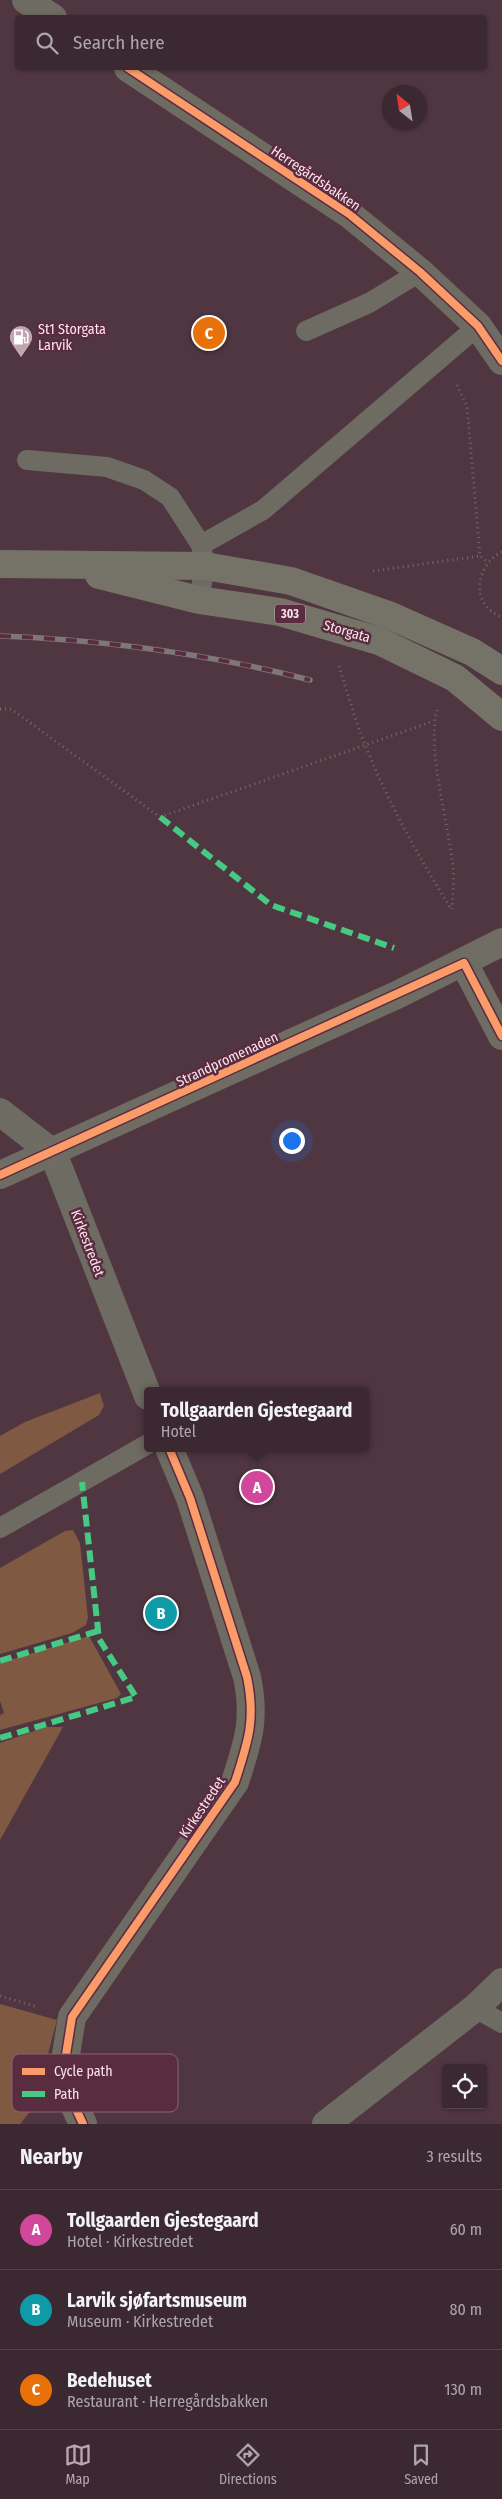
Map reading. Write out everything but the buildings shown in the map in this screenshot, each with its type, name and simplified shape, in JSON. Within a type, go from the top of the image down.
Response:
[{"type":"main road","name":"Storgata","points":[[0,564],[56,564],[203,555],[291,581],[391,616],[472,652],[502,671]]},
{"type":"main road","name":"Storgata","points":[[56,564],[199,600],[280,612],[379,641],[455,678],[502,717]]},
{"type":"main road","name":"Strandpromenaden","points":[[0,1175],[53,1153],[464,963],[498,941]]},
{"type":"main road","points":[[464,963],[502,1036]]},
{"type":"street","points":[[26,0],[48,15]]},
{"type":"street","name":"Herregårdsbakken","points":[[131,70],[349,214],[420,272],[478,326],[502,361]]},
{"type":"street","points":[[0,1112],[53,1153]]},
{"type":"street","name":"Kirkestredet","points":[[53,1153],[144,1387]]},
{"type":"street","name":"Kirkestredet","points":[[66,2054],[72,2017],[235,1782],[249,1738],[252,1703],[247,1677],[190,1498],[171,1452]]},
{"type":"street","points":[[326,2124],[475,2008],[502,1982]]},
{"type":"street","name":"Kirkestredet","points":[[77,2112],[83,2124]]},
{"type":"lane","points":[[306,331],[369,303],[420,272]]},
{"type":"lane","points":[[203,555],[263,510],[478,326]]},
{"type":"lane","points":[[27,460],[107,467],[144,480],[170,497],[203,555],[199,600]]},
{"type":"lane","points":[[0,1528],[144,1446]]},
{"type":"lane","points":[[475,2008],[502,2023]]},
{"type":"path","points":[[444,355],[467,406],[480,556]]},
{"type":"path","points":[[502,552],[488,562],[482,570],[479,583],[481,596],[488,607],[502,617]]},
{"type":"path","points":[[365,572],[480,556],[488,562]]},
{"type":"path","points":[[338,659],[365,745],[391,803],[452,910],[453,861],[438,774],[434,721],[438,703]]},
{"type":"path","points":[[0,709],[11,709],[160,818],[434,721]]},
{"type":"shaded area","points":[[100,1393],[104,1406],[99,1415],[0,1474],[0,1436],[25,1422]]},
{"type":"shaded area","points":[[73,1530],[80,1543],[88,1618],[86,1625],[72,1633],[0,1654],[0,1568],[65,1531]]},
{"type":"shaded area","points":[[89,1636],[121,1694],[117,1698],[0,1730],[0,1715],[4,1713],[0,1701],[0,1663]]},
{"type":"shaded area","points":[[46,1727],[63,1727],[0,1840],[0,1743]]},
{"type":"shaded area","points":[[0,2004],[57,2020],[48,2054],[12,2054],[12,2112],[32,2112],[20,2124],[0,2124]]},
{"type":"railway","points":[[0,636],[78,641],[156,650],[234,663],[310,680]]},
{"type":"marked path","points":[[160,817],[271,905],[394,948]]},
{"type":"marked path","points":[[0,1738],[136,1697],[99,1639],[82,1482]]},
{"type":"marked path","points":[[0,1661],[98,1631]]},
{"type":"cycle path","points":[[131,70],[349,214],[420,272],[478,326],[502,361]]},
{"type":"cycle path","points":[[0,1175],[464,963],[502,1036]]},
{"type":"cycle path","points":[[66,2054],[72,2017],[235,1782],[247,1743],[251,1719],[250,1692],[247,1677],[190,1498],[171,1452]]},
{"type":"cycle path","points":[[77,2112],[83,2124]]},
{"type":"place","name":"Bedehuset","points":[[209,333]]},
{"type":"place","name":"St1 Storgata Larvik","points":[[21,358]]},
{"type":"place","name":"Tollgaarden Gjestegaard","points":[[257,1487]]},
{"type":"place","name":"Larvik sjøfartsmuseum","points":[[161,1613]]}]
